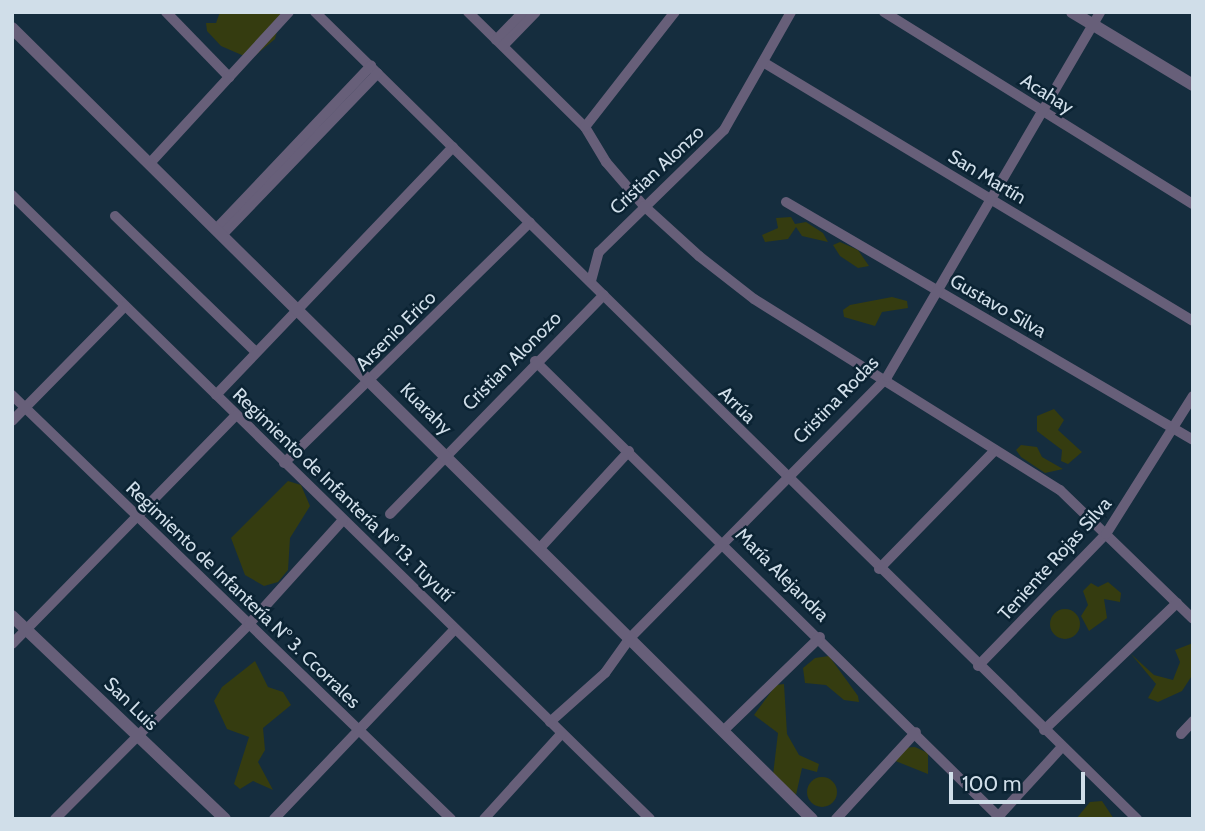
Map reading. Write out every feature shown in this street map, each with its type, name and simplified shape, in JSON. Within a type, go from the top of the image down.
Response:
[{"type":"street","points":[[166,12],[229,77]]},
{"type":"street","points":[[151,162],[289,12]]},
{"type":"street","name":"Arrúa","points":[[315,12],[591,281],[785,477],[1137,819]]},
{"type":"street","points":[[468,12],[585,127],[643,204],[754,299],[887,377],[1060,490],[1193,619]]},
{"type":"street","points":[[499,43],[523,12]]},
{"type":"street","points":[[499,43],[536,12]]},
{"type":"street","points":[[585,127],[675,12]]},
{"type":"street","name":"Cristian Alonzo","points":[[591,281],[599,251],[643,204],[724,130],[791,12]]},
{"type":"street","name":"Acahay","points":[[884,12],[1042,113],[1193,204]]},
{"type":"street","points":[[1072,12],[1193,85]]},
{"type":"street","name":"Cristina Rodas","points":[[550,722],[614,663],[630,638],[785,477],[887,377],[1100,12]]},
{"type":"street","name":"Kuarahy","points":[[12,28],[151,162],[812,819]]},
{"type":"street","name":"San Martín","points":[[763,62],[1193,321]]},
{"type":"street","points":[[220,231],[374,70]]},
{"type":"street","points":[[216,395],[453,147]]},
{"type":"street","name":"Regimiento de Infantería N° 13. Tuyutí","points":[[15,201],[650,819]]},
{"type":"street","name":"Gustavo Silva","points":[[786,201],[1193,440]]},
{"type":"street","points":[[115,216],[256,352]]},
{"type":"street","name":"Arsenio Erico","points":[[284,463],[371,382],[530,222]]},
{"type":"street","name":"Cristian Alonozo","points":[[390,514],[535,361],[604,295]]},
{"type":"street","points":[[12,421],[125,306]]},
{"type":"street","name":"María Alejandra","points":[[535,361],[820,637],[999,818]]},
{"type":"street","name":"Regimiento de Infantería N° 3. Ccorrales","points":[[12,395],[451,819]]},
{"type":"street","name":"Teniente Rojas Silva","points":[[978,666],[1106,534],[1193,396]]},
{"type":"street","points":[[12,644],[139,518],[236,415]]},
{"type":"street","points":[[879,569],[995,450]]},
{"type":"street","points":[[539,549],[629,451]]},
{"type":"street","points":[[55,819],[249,624],[343,520]]},
{"type":"street","points":[[1044,730],[1177,603]]},
{"type":"street","name":"San Luis","points":[[12,616],[225,819]]},
{"type":"street","points":[[274,819],[455,629]]},
{"type":"street","points":[[723,731],[820,637]]},
{"type":"street","points":[[1181,734],[1193,722]]},
{"type":"street","points":[[836,819],[916,732]]},
{"type":"street","points":[[484,819],[561,734]]},
{"type":"street","points":[[999,818],[1062,747]]},
{"type":"green space","points":[[220,12],[280,12],[275,39],[251,59],[221,46],[207,31],[206,23],[216,23]]},
{"type":"green space","points":[[791,217],[795,224],[806,222],[823,233],[828,242],[802,236],[796,227],[788,239],[765,242],[762,235],[778,228],[776,218]]},
{"type":"green space","points":[[840,242],[858,250],[869,266],[858,268],[840,256],[833,245]]},
{"type":"green space","points":[[892,297],[907,301],[908,308],[882,312],[875,326],[844,317],[843,310],[850,305]]},
{"type":"green space","points":[[1054,409],[1064,420],[1058,430],[1082,452],[1068,464],[1061,461],[1062,450],[1037,431],[1037,416]]},
{"type":"green space","points":[[1021,445],[1037,447],[1042,457],[1063,469],[1045,473],[1021,457],[1016,450]]},
{"type":"green space","points":[[288,481],[301,485],[310,506],[290,538],[288,570],[278,582],[264,586],[245,575],[231,538]]},
{"type":"green space","points":[[1108,582],[1121,593],[1120,602],[1104,599],[1107,618],[1089,631],[1081,616],[1088,605],[1083,591],[1091,583],[1098,587]]},
{"type":"green space","points":[[1065,609],[1076,613],[1080,624],[1076,635],[1065,639],[1054,635],[1050,624],[1054,613]]},
{"type":"green space","points":[[1193,643],[1193,674],[1182,691],[1158,702],[1148,698],[1156,684],[1131,654],[1154,675],[1173,680],[1180,662],[1175,650]]},
{"type":"green space","points":[[829,656],[858,696],[859,702],[844,700],[826,685],[805,683],[803,668],[815,658]]},
{"type":"green space","points":[[255,661],[268,687],[283,692],[291,705],[263,728],[265,750],[258,762],[273,790],[253,781],[240,789],[234,784],[249,737],[227,729],[214,701],[222,687]]},
{"type":"green space","points":[[784,684],[787,734],[799,755],[819,764],[817,772],[802,768],[796,795],[773,775],[778,733],[754,715],[776,685]]},
{"type":"green space","points":[[915,747],[928,753],[928,774],[893,760],[899,748]]},
{"type":"green space","points":[[822,777],[833,781],[837,792],[833,803],[822,807],[811,803],[807,792],[811,781]]},
{"type":"green space","points":[[1102,801],[1114,819],[1076,819],[1090,802]]}]
